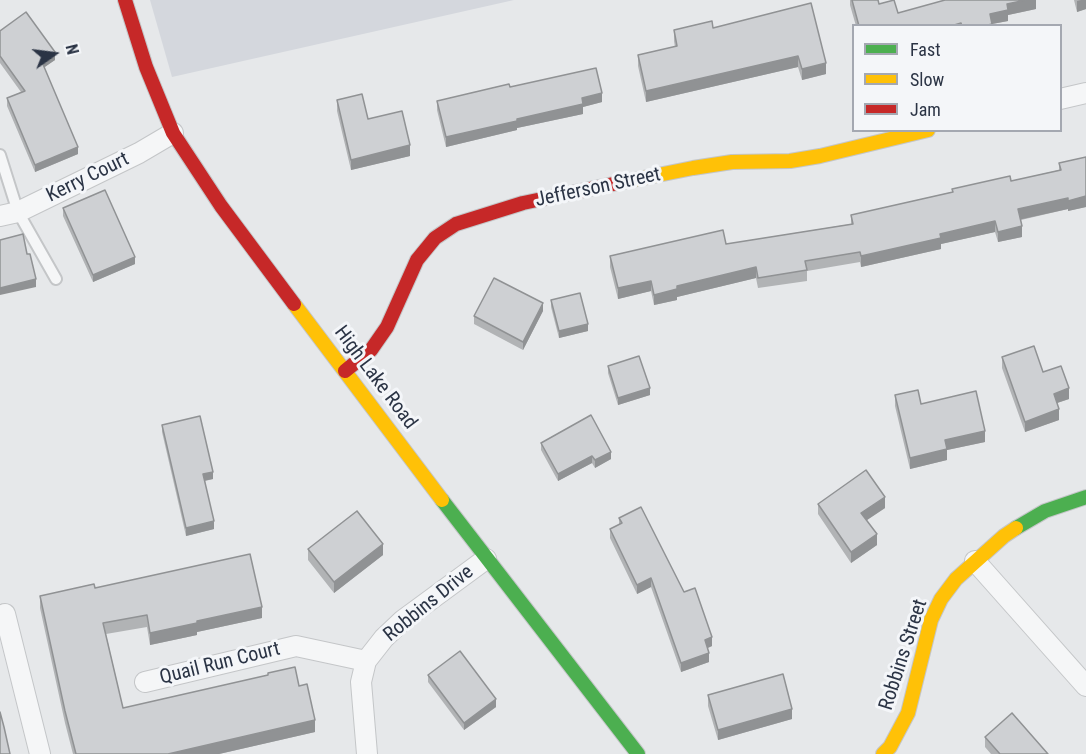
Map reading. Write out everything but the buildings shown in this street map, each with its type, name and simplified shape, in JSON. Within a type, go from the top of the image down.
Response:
[{"type":"street","name":"High Lake Road","points":[[130,1],[146,68],[173,133],[221,206],[486,559],[638,754]]},
{"type":"street","points":[[1062,99],[1086,93]]},
{"type":"street","name":"Jefferson Street","points":[[345,371],[371,350],[387,327],[417,260],[435,237],[456,224],[523,203],[693,168],[732,162],[790,160],[820,156],[920,132]]},
{"type":"street","name":"Kerry Court","points":[[9,214],[139,153],[173,133]]},
{"type":"street","name":"Robbins Street","points":[[883,754],[890,747],[908,713],[931,620],[951,585],[1004,536],[1027,521],[1086,497]]},
{"type":"street","name":"Robbins Drive","points":[[367,754],[361,682],[366,661],[384,638],[403,620],[486,559]]},
{"type":"street","points":[[975,561],[1086,686]]},
{"type":"street","points":[[5,614],[40,754]]},
{"type":"street","name":"Quail Run Court","points":[[145,682],[296,646],[366,661]]},
{"type":"lane","points":[[0,155],[9,214],[56,279]]},
{"type":"shaded area","points":[[150,0],[514,0],[172,77]]},
{"type":"traffic: fast","points":[[1016,528],[1045,511],[1086,497]]},
{"type":"traffic: fast","points":[[442,500],[638,754]]},
{"type":"traffic: slow","points":[[618,183],[732,162],[790,161],[820,156],[920,132]]},
{"type":"traffic: slow","points":[[294,304],[442,500]]},
{"type":"traffic: slow","points":[[883,754],[890,747],[908,713],[931,620],[941,599],[956,579],[1016,528]]},
{"type":"traffic: jam","points":[[125,0],[146,67],[173,133],[221,206],[294,304]]},
{"type":"traffic: jam","points":[[345,371],[371,350],[387,327],[417,260],[435,238],[456,224],[523,203],[618,183]]}]
